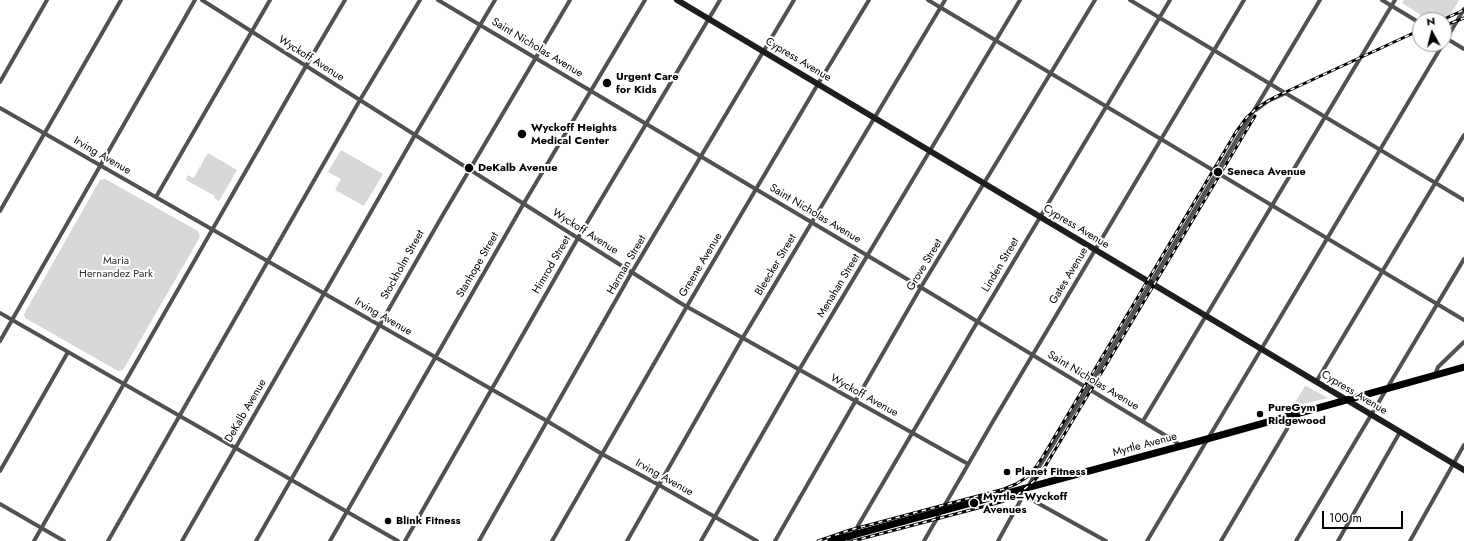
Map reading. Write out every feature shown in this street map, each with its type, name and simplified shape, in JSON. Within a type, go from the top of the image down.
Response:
[{"type":"main road","name":"Cypress Avenue","points":[[677,0],[1464,470]]},
{"type":"main road","name":"Myrtle Avenue","points":[[831,541],[851,538],[1464,367]]},
{"type":"street","points":[[0,82],[47,0]]},
{"type":"street","points":[[0,211],[121,0]]},
{"type":"street","points":[[0,340],[195,0]]},
{"type":"street","name":"Wyckoff Avenue","points":[[202,0],[687,307],[968,464]]},
{"type":"street","points":[[156,197],[270,0]]},
{"type":"street","points":[[34,541],[345,0]]},
{"type":"street","points":[[108,541],[360,100],[420,0]]},
{"type":"street","name":"Saint Nicholas Avenue","points":[[438,0],[921,287],[1182,446]]},
{"type":"street","name":"DeKalb Avenue","points":[[182,541],[415,134],[495,0]]},
{"type":"street","name":"Stockholm Street","points":[[256,541],[469,169],[570,0]]},
{"type":"street","name":"Stanhope Street","points":[[330,541],[524,204],[644,0]]},
{"type":"street","name":"Himrod Street","points":[[404,541],[578,238],[720,0]]},
{"type":"street","name":"Harman Street","points":[[479,541],[632,272],[794,0]]},
{"type":"street","name":"Greene Avenue","points":[[552,541],[687,307],[869,0]]},
{"type":"street","points":[[928,0],[1464,320]]},
{"type":"street","name":"Bleecker Street","points":[[627,541],[742,339],[945,0]]},
{"type":"street","name":"Menahan Street","points":[[701,541],[799,370],[1020,0]]},
{"type":"street","name":"Grove Street","points":[[774,541],[921,287],[985,184],[1095,0]]},
{"type":"street","points":[[1130,0],[1464,200]]},
{"type":"street","name":"Linden Street","points":[[851,538],[977,322],[1170,0]]},
{"type":"street","name":"Gates Avenue","points":[[924,541],[1032,355],[1244,0]]},
{"type":"street","points":[[998,541],[1039,467],[1151,284],[1320,0]]},
{"type":"street","points":[[1382,0],[1412,18]]},
{"type":"street","points":[[1143,421],[1395,0]]},
{"type":"street","points":[[1452,28],[1464,9]]},
{"type":"street","points":[[1452,44],[1464,49]]},
{"type":"street","points":[[1146,541],[1438,52]]},
{"type":"street","points":[[1252,113],[1268,101],[1286,93]]},
{"type":"street","name":"Irving Avenue","points":[[0,108],[492,389],[602,454],[757,541]]},
{"type":"street","points":[[1316,382],[1464,135]]},
{"type":"street","points":[[1296,541],[1438,305],[1464,259]]},
{"type":"street","points":[[0,314],[398,541]]},
{"type":"street","points":[[1435,375],[1438,367],[1464,342]]},
{"type":"street","points":[[0,471],[68,352]]},
{"type":"street","points":[[1221,541],[1287,429],[1289,423],[1286,417]]},
{"type":"street","points":[[1338,541],[1400,432]]},
{"type":"street","points":[[1410,541],[1464,445]]},
{"type":"street","points":[[1016,492],[1106,541]]},
{"type":"street","points":[[0,504],[64,541]]},
{"type":"green space","points":[[1404,0],[1459,0],[1452,13],[1416,12],[1402,3]]},
{"type":"green space","points":[[341,150],[383,174],[364,206],[335,190],[341,179],[328,172]]},
{"type":"green space","points":[[208,153],[237,170],[219,201],[214,198],[215,196],[186,180],[188,175],[193,178],[195,176]]},
{"type":"green space","name":"Maria Hernandez Park","points":[[105,179],[198,231],[200,237],[123,370],[118,371],[25,318],[24,314],[100,180]]},
{"type":"green space","points":[[1306,386],[1328,398],[1293,406]]},
{"type":"railway","points":[[1452,15],[1464,10]]},
{"type":"railway","points":[[1452,23],[1464,18]]},
{"type":"railway","points":[[818,541],[850,530],[1004,489],[1027,477],[1042,458],[1236,132],[1247,117],[1258,107],[1275,97],[1412,34]]},
{"type":"railway","points":[[853,541],[1001,502],[1016,496],[1034,481],[1043,470],[1255,116]]},
{"type":"place","name":"Urgent Care for Kids","points":[[607,83]]},
{"type":"place","name":"Wyckoff Heights Medical Center","points":[[522,134]]},
{"type":"place","name":"DeKalb Avenue","points":[[469,168]]},
{"type":"place","name":"Seneca Avenue","points":[[1218,172]]},
{"type":"place","name":"PureGym Ridgewood","points":[[1260,414]]},
{"type":"place","name":"Planet Fitness","points":[[1007,472]]},
{"type":"place","name":"Myrtle–Wyckoff Avenues","points":[[974,503]]},
{"type":"place","name":"Blink Fitness","points":[[388,521]]}]
